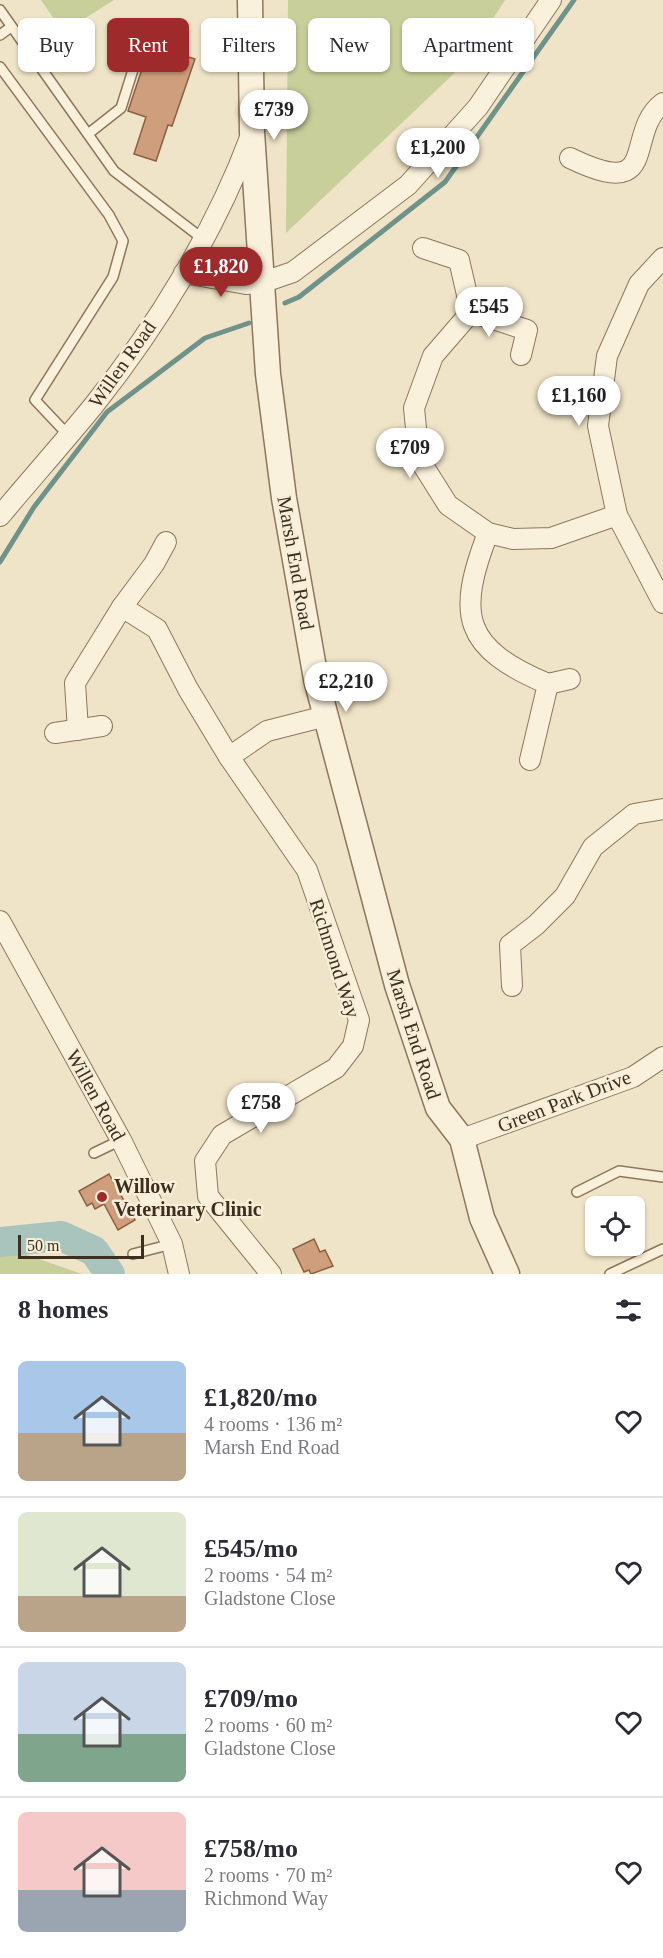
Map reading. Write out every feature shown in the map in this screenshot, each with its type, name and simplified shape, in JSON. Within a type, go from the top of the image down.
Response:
[{"type":"street","name":"Marsh End Road","points":[[250,0],[252,132],[268,374],[284,498],[316,680],[397,985],[438,1108],[462,1139],[482,1218],[507,1274]]},
{"type":"street","points":[[184,273],[246,284],[261,283],[293,272],[408,184],[478,108],[551,0]]},
{"type":"street","points":[[570,158],[619,182],[640,155],[647,127],[656,108],[663,103]]},
{"type":"street","name":"Willen Road","points":[[0,516],[69,435],[132,352],[184,273],[222,207],[252,132]]},
{"type":"street","points":[[423,248],[459,260],[471,312]]},
{"type":"street","points":[[663,258],[639,284],[607,356],[598,426],[617,515],[663,603]]},
{"type":"street","points":[[471,312],[527,330],[521,355]]},
{"type":"street","points":[[471,312],[434,356],[414,408],[419,459],[448,505],[488,534],[513,539],[551,538],[617,515]]},
{"type":"street","points":[[488,534],[472,574],[468,610],[483,644],[511,668],[548,684],[570,679]]},
{"type":"street","points":[[78,730],[75,683],[122,607],[154,564],[166,542]]},
{"type":"street","name":"Richmond Way","points":[[122,607],[157,628],[188,689],[229,757],[307,870],[359,1020],[353,1046],[336,1068],[222,1135],[205,1161],[208,1196],[271,1274]]},
{"type":"street","points":[[530,760],[548,684]]},
{"type":"street","points":[[229,757],[267,731],[326,716]]},
{"type":"street","points":[[56,733],[102,726]]},
{"type":"street","points":[[512,986],[510,945],[536,925],[565,896],[593,847],[634,814],[663,809]]},
{"type":"street","name":"Willen Road","points":[[0,921],[121,1140],[171,1244],[179,1274]]},
{"type":"street","name":"Green Park Drive","points":[[462,1139],[633,1077],[663,1057]]},
{"type":"lane","points":[[0,10],[114,171],[203,239]]},
{"type":"lane","points":[[0,35],[11,27]]},
{"type":"lane","points":[[0,67],[73,170],[109,215],[123,241],[114,277],[34,400],[69,435]]},
{"type":"lane","points":[[88,134],[121,108],[132,72]]},
{"type":"lane","points":[[94,1153],[121,1140]]},
{"type":"lane","points":[[577,1192],[619,1171],[663,1177]]},
{"type":"lane","points":[[133,1254],[171,1244]]},
{"type":"lane","points":[[610,1274],[663,1249]]},
{"type":"green space","points":[[41,0],[114,0],[85,18],[53,18]]},
{"type":"green space","points":[[288,0],[505,0],[493,18],[402,18],[402,72],[456,72],[286,233],[287,72],[296,72],[296,18],[288,18]]},
{"type":"green space","points":[[0,1250],[19,1252],[82,1274],[0,1274]]},
{"type":"building","points":[[189,57],[195,59],[172,126],[168,125],[156,161],[134,154],[146,117],[128,111],[141,72],[189,72]]},
{"type":"building","name":"Willow Veterinary Clinic","points":[[109,1174],[135,1220],[118,1230],[104,1204],[95,1209],[92,1203],[87,1206],[79,1191]]},
{"type":"building","points":[[314,1239],[320,1252],[325,1250],[333,1266],[311,1274],[309,1270],[304,1272],[293,1249]]},
{"type":"waterway","points":[[285,303],[299,297],[445,182],[574,0]]},
{"type":"waterway","points":[[0,562],[34,507],[107,412],[205,338],[249,323]]},
{"type":"waterway","points":[[0,1242],[61,1236],[94,1251],[110,1274]]},
{"type":"place","name":"Willow Veterinary Clinic","points":[[102,1197]]}]
